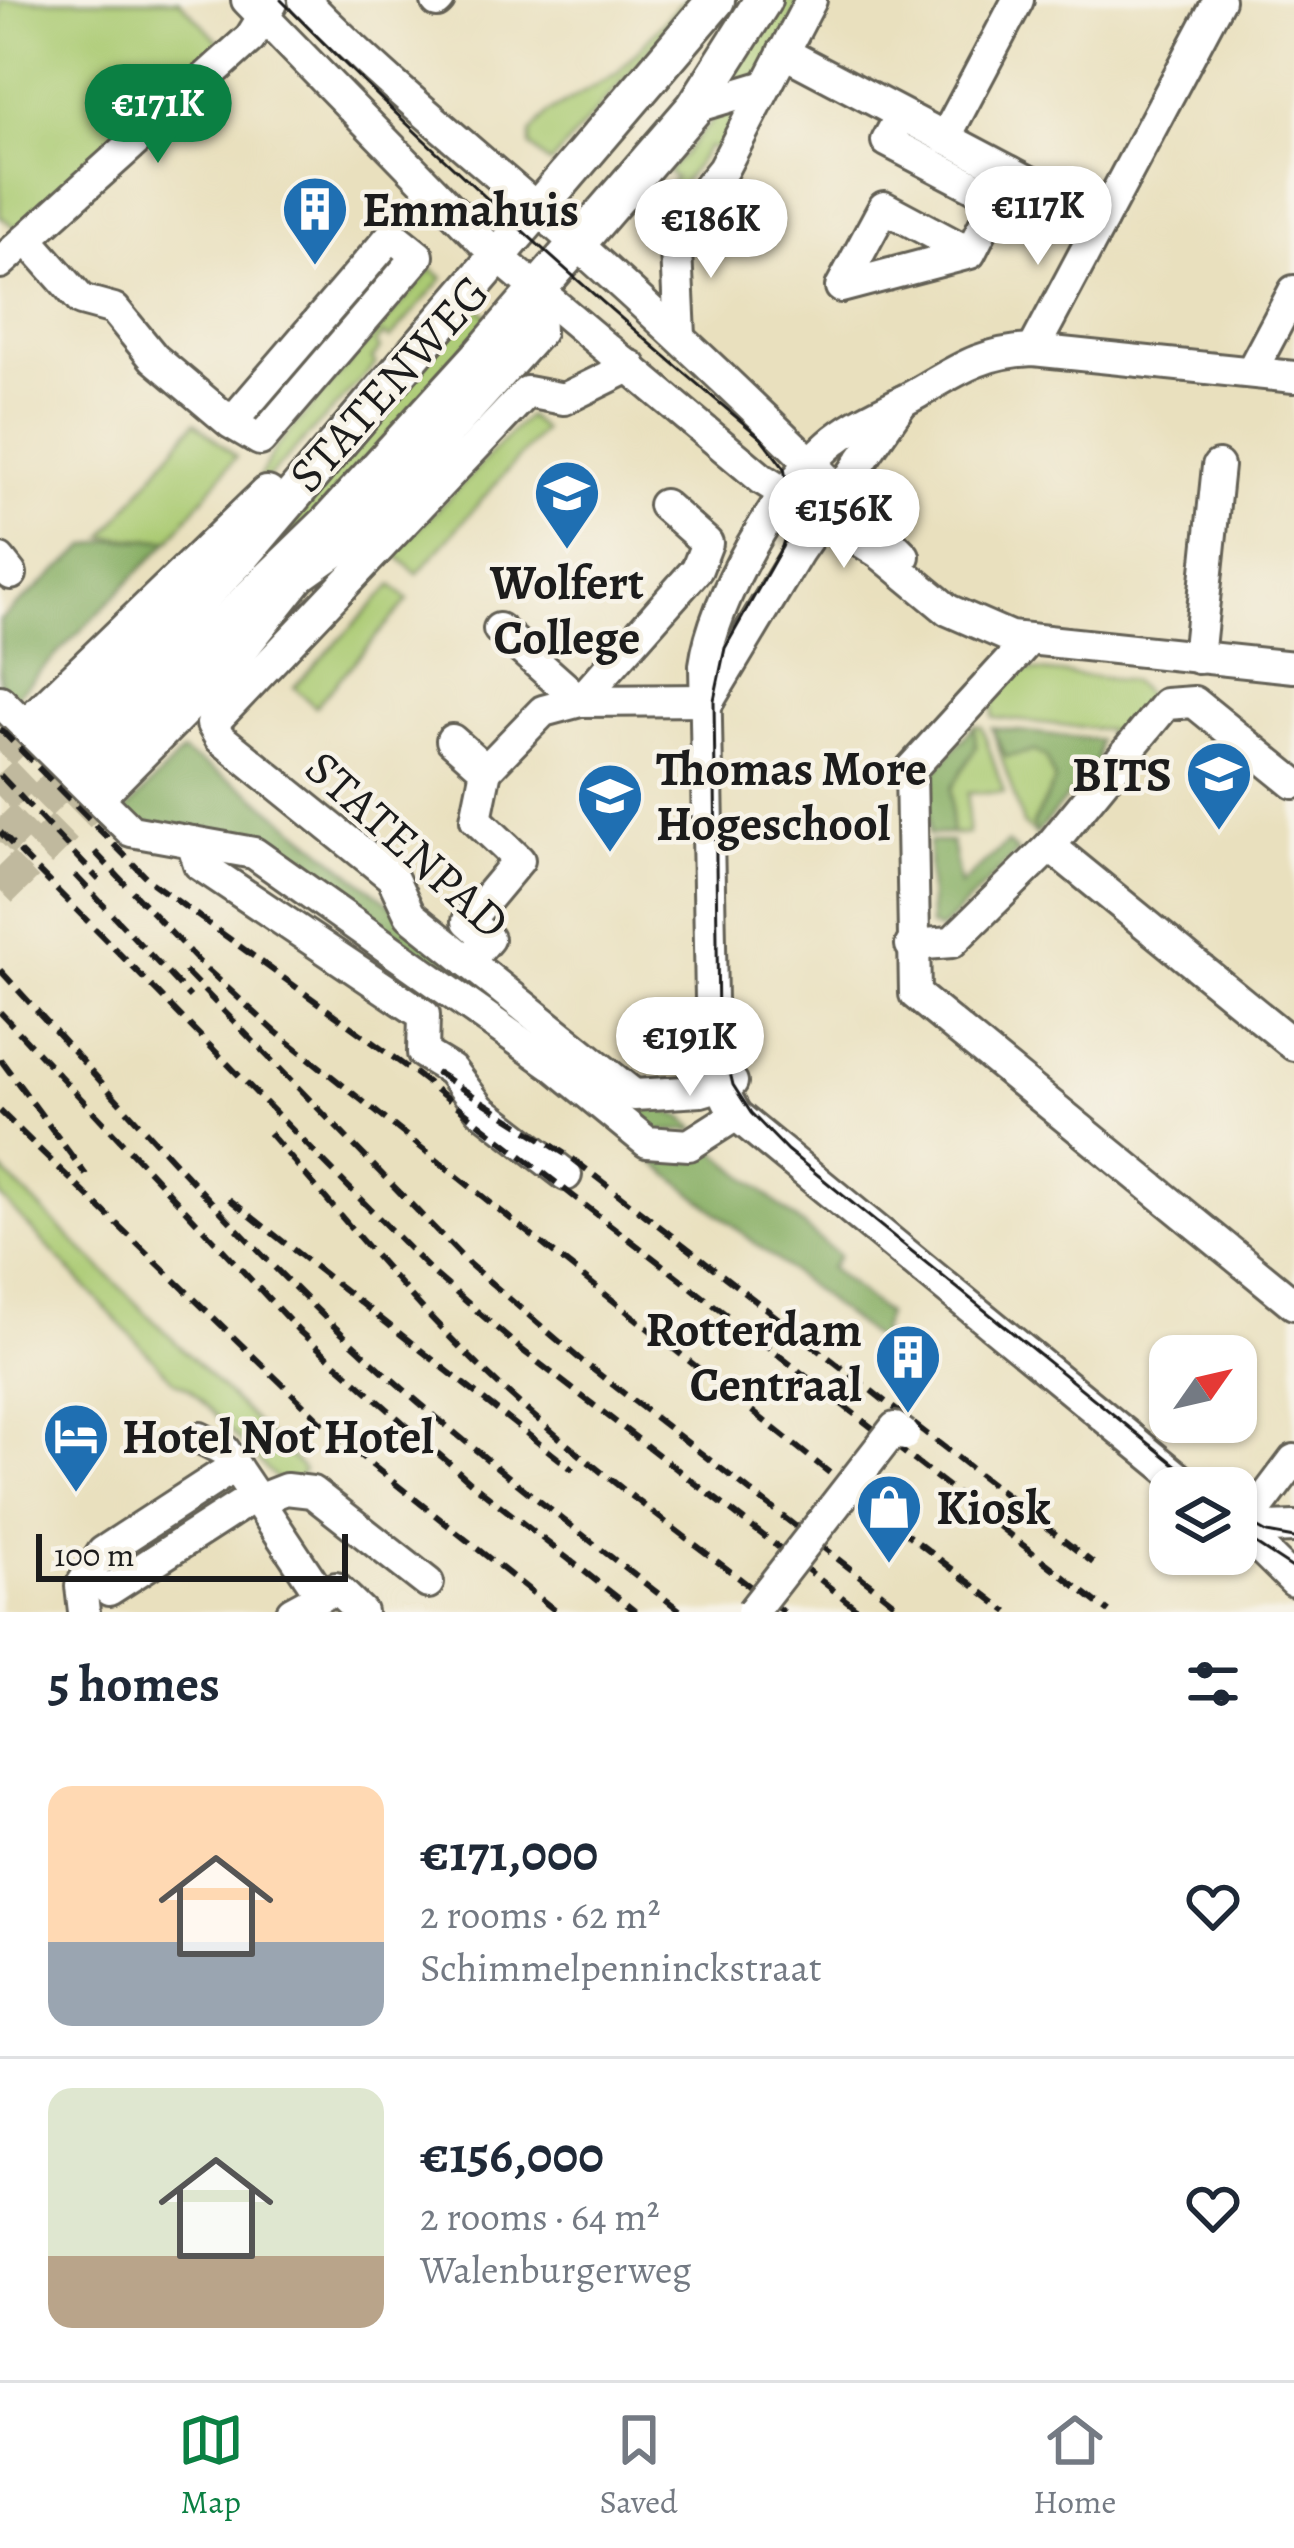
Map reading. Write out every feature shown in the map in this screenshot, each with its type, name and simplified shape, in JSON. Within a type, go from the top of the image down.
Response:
[{"type":"main road","points":[[537,209],[716,0]]},
{"type":"main road","points":[[537,288],[695,107],[763,0]]},
{"type":"main road","name":"STATENWEG","points":[[67,755],[284,479],[336,442],[537,209]]},
{"type":"main road","name":"STATENWEG","points":[[67,755],[329,522],[537,288]]},
{"type":"main road","points":[[67,755],[227,664],[294,581],[329,522]]},
{"type":"street","points":[[304,0],[382,80],[680,336],[902,555],[956,600],[963,614]]},
{"type":"street","points":[[680,336],[675,228],[723,169],[812,0]]},
{"type":"street","points":[[946,138],[1018,0]]},
{"type":"street","points":[[1033,350],[1219,0]]},
{"type":"street","points":[[0,262],[28,240],[262,6],[496,255],[785,497],[878,552],[948,610],[991,631],[1029,640],[1294,667]]},
{"type":"street","points":[[783,52],[946,138],[1004,185]]},
{"type":"street","points":[[695,107],[765,86]]},
{"type":"street","points":[[901,115],[887,141],[1102,220]]},
{"type":"street","points":[[970,253],[1004,185]]},
{"type":"street","name":"STATENWEG","points":[[392,235],[418,256],[260,440],[231,424],[392,235]]},
{"type":"street","points":[[28,240],[81,300],[114,309],[154,358],[231,424]]},
{"type":"street","name":"STATENWEG","points":[[294,581],[349,542],[539,332],[537,288]]},
{"type":"street","points":[[1251,372],[1294,291]]},
{"type":"street","points":[[1165,1467],[736,1115],[711,1000],[709,633],[785,497],[812,462],[868,416],[991,351],[1033,350],[1294,377]]},
{"type":"street","name":"STATENPAD","points":[[631,366],[564,399],[527,392],[212,724],[220,738],[392,877],[410,915],[634,1095],[726,1084]]},
{"type":"street","points":[[709,700],[819,520],[903,401]]},
{"type":"street","points":[[1198,658],[1218,466]]},
{"type":"street","points":[[580,701],[697,569],[707,543],[664,505]]},
{"type":"street","points":[[500,629],[580,701]]},
{"type":"street","points":[[1029,640],[911,770],[915,994],[1294,1304]]},
{"type":"street","points":[[911,945],[952,942],[1050,847],[1166,704],[1181,699],[1194,702],[1294,783]]},
{"type":"street","points":[[468,962],[488,939],[468,921],[519,860],[476,819],[486,770],[543,711],[580,701],[709,700]]},
{"type":"street","points":[[0,701],[130,831],[237,847],[272,864],[553,1065],[647,1142],[689,1145],[736,1115]]},
{"type":"street","points":[[452,740],[486,770]]},
{"type":"street","points":[[191,842],[199,863],[424,1015],[423,1053],[451,1070],[480,1109],[566,1175]]},
{"type":"street","points":[[1050,847],[1294,1045]]},
{"type":"street","points":[[726,1084],[777,1148]]},
{"type":"street","points":[[752,1612],[783,1582],[867,1473],[895,1428],[904,1435]]},
{"type":"street","points":[[200,1438],[224,1450],[320,1594]]},
{"type":"street","points":[[1257,1505],[1294,1460]]},
{"type":"street","points":[[84,1612],[81,1586],[96,1560],[235,1466]]},
{"type":"street","points":[[109,1590],[256,1498],[286,1490],[312,1492],[428,1583]]},
{"type":"street","points":[[1257,1527],[1294,1528]]},
{"type":"street","points":[[1257,1545],[1294,1582]]},
{"type":"street","points":[[293,1612],[320,1594],[341,1589],[361,1612]]},
{"type":"green space","points":[[0,0],[179,0],[224,47],[23,234],[0,216]]},
{"type":"green space","points":[[684,0],[704,0],[652,47],[550,164],[530,146],[530,134],[548,113],[617,73]]},
{"type":"green space","points":[[769,0],[800,0],[771,69],[718,95]]},
{"type":"green space","points":[[750,104],[717,150],[709,147],[656,219],[652,206],[675,178],[668,172],[718,114]]},
{"type":"green space","points":[[432,269],[443,278],[390,339],[384,334],[376,343],[380,349],[372,359],[376,364],[247,500],[276,447]]},
{"type":"green space","points":[[469,300],[490,318],[315,520],[215,619],[206,609]]},
{"type":"green space","points":[[527,416],[543,430],[417,574],[395,554]]},
{"type":"green space","points":[[195,422],[236,457],[170,540],[104,537]]},
{"type":"green space","points":[[114,540],[170,540],[16,696],[0,692],[0,620],[87,546]]},
{"type":"green space","points":[[392,585],[408,600],[315,707],[294,687]]},
{"type":"green space","points":[[1022,669],[1131,681],[1150,697],[1106,750],[1108,730],[993,718],[993,701]]},
{"type":"green space","points":[[974,726],[982,727],[1004,793],[968,793],[968,834],[951,834],[951,789],[976,747]]},
{"type":"green space","points":[[974,726],[976,747],[951,789],[951,834],[929,835],[929,778]]},
{"type":"green space","points":[[992,728],[1006,756],[1034,751],[1046,757],[1055,781],[1033,824],[1036,835],[1023,824]]},
{"type":"green space","points":[[992,728],[1099,740],[1097,760],[1036,835],[1033,825],[1055,781],[1046,757],[1034,751],[1006,757]]},
{"type":"green space","points":[[182,752],[247,790],[625,1092],[682,1117],[697,1130],[650,1132],[274,838],[129,821],[122,815]]},
{"type":"green space","points":[[929,842],[952,842],[960,885],[1007,843],[1018,852],[940,930],[930,926]]},
{"type":"green space","points":[[710,1147],[839,1256],[830,1268],[887,1315],[880,1332],[888,1339],[883,1345],[642,1153],[665,1157]]},
{"type":"green space","points":[[0,1168],[304,1470],[296,1482],[280,1483],[189,1388],[175,1382],[0,1196]]},
{"type":"tunnel","points":[[0,753],[33,721]]},
{"type":"tunnel","points":[[0,798],[57,743]]},
{"type":"tunnel","points":[[0,842],[78,765]]},
{"type":"tunnel","points":[[0,890],[102,790]]},
{"type":"tram line","points":[[281,0],[516,225],[761,438],[784,468],[792,512],[782,547],[725,648],[714,700],[718,1022],[733,1085],[751,1113],[787,1150],[1178,1467]]},
{"type":"tram line","points":[[1257,1527],[1294,1538]]},
{"type":"tram line","points":[[1257,1545],[1294,1569]]},
{"type":"railway","points":[[0,729],[151,882],[412,1071],[879,1433]]},
{"type":"railway","points":[[0,775],[99,880]]},
{"type":"railway","points":[[0,832],[431,1271],[522,1350],[786,1553]]},
{"type":"railway","points":[[95,852],[199,962],[276,1032],[841,1482]]},
{"type":"railway","points":[[75,875],[190,997]]},
{"type":"railway","points":[[0,970],[207,1197],[337,1329],[463,1439],[682,1612]]},
{"type":"railway","points":[[185,971],[469,1264],[582,1361],[803,1532]]},
{"type":"railway","points":[[0,1012],[299,1331],[474,1485],[636,1612]]},
{"type":"railway","points":[[0,1059],[86,1175]]},
{"type":"railway","points":[[436,1072],[573,1159],[1093,1563]]},
{"type":"railway","points":[[0,1111],[338,1438],[557,1612]]},
{"type":"railway","points":[[269,1133],[397,1281],[478,1365],[579,1454],[756,1591]]},
{"type":"railway","points":[[229,1199],[573,1470]]},
{"type":"railway","points":[[892,1443],[1109,1612]]},
{"type":"railway","points":[[854,1493],[1008,1612]]},
{"type":"railway","points":[[816,1542],[906,1612]]},
{"type":"railway","points":[[799,1563],[861,1612]]},
{"type":"railway","points":[[769,1601],[783,1612]]},
{"type":"place","name":"Emmahuis","points":[[315,268]]},
{"type":"place","name":"Wolfert College","points":[[567,552]]},
{"type":"place","name":"BITS","points":[[1219,833]]},
{"type":"place","name":"Thomas More Hogeschool","points":[[610,855]]},
{"type":"place","name":"Rotterdam Centraal","points":[[908,1416]]},
{"type":"place","name":"Hotel Not Hotel","points":[[76,1495]]},
{"type":"place","name":"Kiosk","points":[[889,1566]]}]
